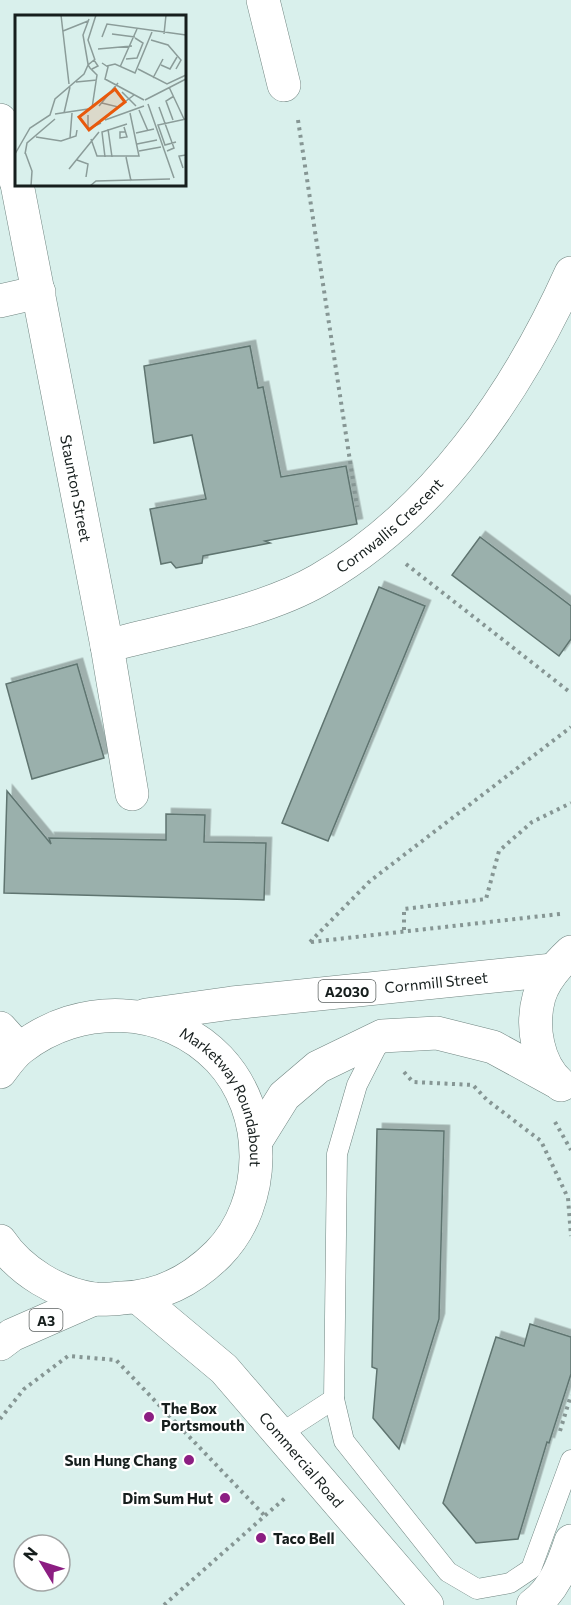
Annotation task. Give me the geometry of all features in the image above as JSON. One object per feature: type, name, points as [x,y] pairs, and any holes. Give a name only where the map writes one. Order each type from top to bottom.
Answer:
[{"type":"street","points":[[263,0],[284,85]]},
{"type":"street","name":"Staunton Street","points":[[0,120],[15,176]]},
{"type":"street","name":"Staunton Street","points":[[18,186],[106,646],[132,794]]},
{"type":"street","name":"Cornwallis Crescent","points":[[106,646],[217,617],[292,592],[318,581],[377,540],[427,493],[496,409],[541,335],[571,273]]},
{"type":"street","points":[[0,301],[39,292]]},
{"type":"street","points":[[560,1097],[541,1057],[535,1027],[539,997],[562,961]]},
{"type":"street","name":"Cornmill Street","points":[[141,1016],[562,961]]},
{"type":"street","name":"Marketway Roundabout","points":[[0,1241],[10,1256],[49,1285],[94,1299],[139,1298],[173,1287],[203,1268],[229,1243],[246,1211],[255,1177],[256,1141],[244,1097],[219,1060],[184,1032],[141,1016],[98,1014],[56,1026],[6,1050]]},
{"type":"street","points":[[256,1141],[284,1096],[318,1067],[382,1036],[437,1033],[493,1047],[560,1097]]},
{"type":"street","name":"Commercial Road","points":[[139,1298],[224,1369],[427,1605]]},
{"type":"street","name":"A3","points":[[0,1344],[12,1335],[94,1299]]},
{"type":"street","points":[[532,1605],[541,1599],[561,1570],[571,1541]]},
{"type":"lane","points":[[382,1036],[357,1086],[336,1154],[334,1399],[344,1441],[448,1572],[477,1589],[510,1583],[531,1569],[571,1461]]},
{"type":"lane","points":[[280,1434],[334,1399]]},
{"type":"path","points":[[284,85],[298,117],[357,508],[377,540],[571,693]]},
{"type":"path","points":[[571,727],[370,881],[310,942],[571,913]]},
{"type":"path","points":[[404,930],[404,909],[486,899],[499,851],[532,822],[571,803]]},
{"type":"path","points":[[393,1076],[402,1070],[412,1070]]},
{"type":"path","points":[[402,1070],[413,1082],[474,1085],[487,1100],[541,1141],[568,1198],[571,1236]]},
{"type":"path","points":[[560,1097],[571,1150]]},
{"type":"path","points":[[0,1419],[24,1389],[68,1356],[116,1360],[265,1516],[164,1605]]},
{"type":"path","points":[[559,1434],[571,1395]]},
{"type":"building","points":[[250,346],[258,388],[263,387],[281,477],[346,466],[357,524],[265,541],[270,543],[203,556],[202,563],[176,568],[171,562],[161,564],[150,509],[206,499],[192,435],[154,443],[144,366]]},
{"type":"building","points":[[480,537],[571,606],[571,639],[559,656],[452,575]]},
{"type":"building","points":[[379,587],[425,606],[328,841],[282,823]]},
{"type":"building","points":[[77,664],[104,758],[32,779],[6,684]]},
{"type":"building","points":[[7,791],[51,844],[49,838],[166,840],[166,814],[205,815],[204,842],[266,843],[264,900],[4,893]]},
{"type":"building","points":[[377,1129],[444,1131],[439,1319],[399,1449],[373,1418],[377,1369],[372,1367]]},
{"type":"building","points":[[530,1324],[571,1337],[571,1374],[549,1443],[547,1442],[518,1539],[476,1543],[443,1503],[496,1337],[524,1346]]},
{"type":"place","name":"The Box Portsmouth","points":[[149,1417]]},
{"type":"place","name":"Sun Hung Chang","points":[[189,1460]]},
{"type":"place","name":"Dim Sum Hut","points":[[225,1498]]},
{"type":"place","name":"Taco Bell","points":[[261,1538]]}]
